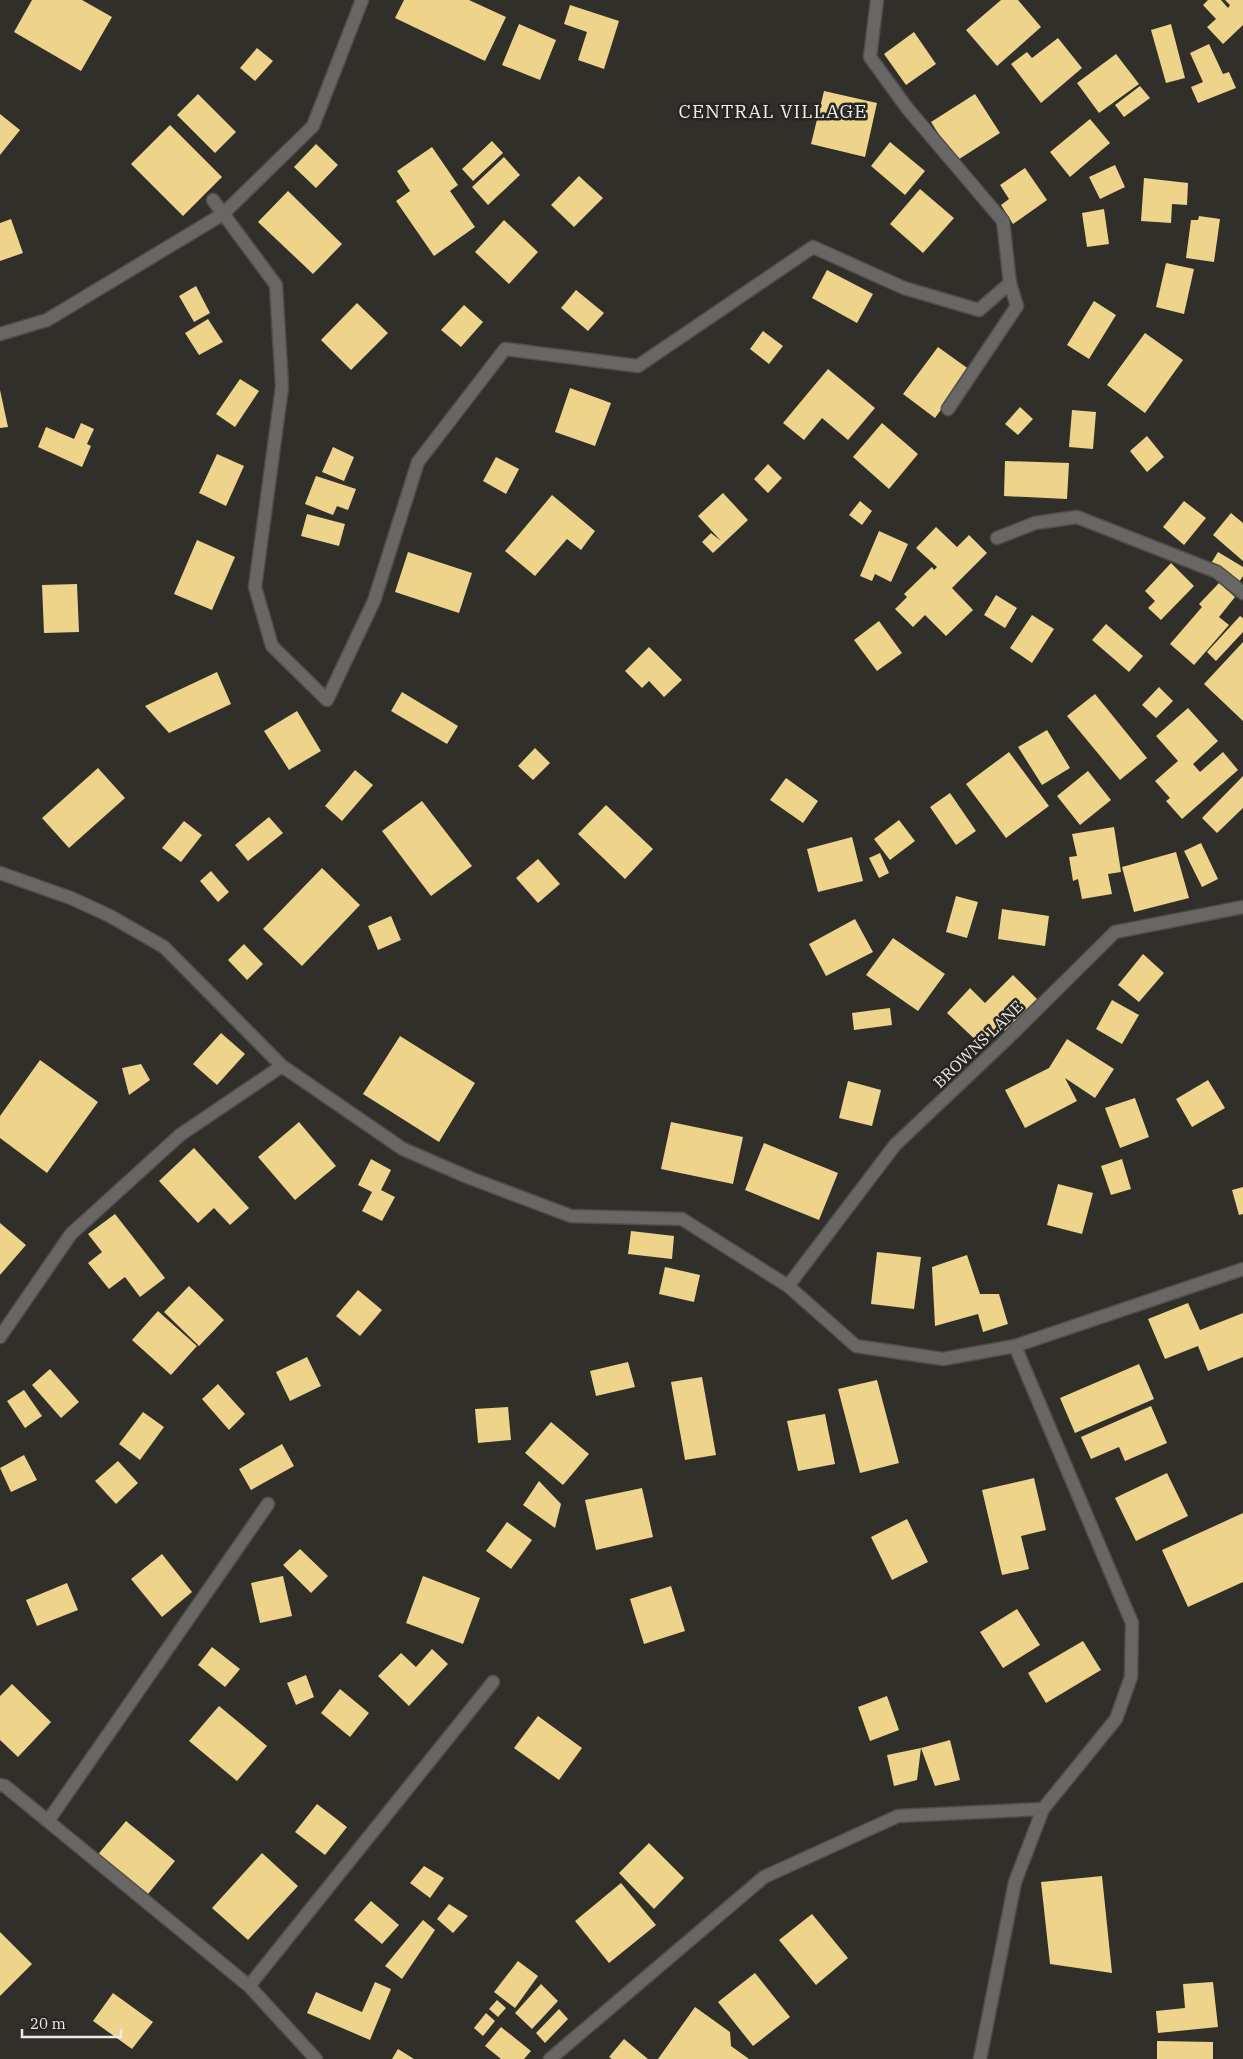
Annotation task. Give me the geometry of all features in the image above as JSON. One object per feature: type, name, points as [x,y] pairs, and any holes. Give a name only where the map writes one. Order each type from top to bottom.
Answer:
[{"type":"street","points":[[0,334],[47,320],[223,214],[313,126],[362,0]]},
{"type":"street","points":[[877,0],[870,57],[907,108],[1003,221],[1010,283],[1017,306],[948,409]]},
{"type":"street","points":[[213,200],[276,286],[282,387],[254,587],[272,646],[327,700],[374,601],[418,462],[505,349],[638,366],[814,246],[904,288],[979,310],[1010,283]]},
{"type":"street","points":[[996,538],[1034,523],[1077,517],[1217,572],[1243,593]]},
{"type":"street","points":[[0,873],[79,902],[110,916],[164,947],[282,1066],[403,1149],[470,1178],[571,1216],[682,1219],[788,1286],[856,1346],[943,1359],[1015,1346],[1243,1269]]},
{"type":"street","name":"BROWNS LANE","points":[[788,1286],[895,1145],[1006,1040],[1115,932],[1243,907]]},
{"type":"street","points":[[0,1337],[71,1234],[180,1135],[282,1066]]},
{"type":"street","points":[[980,2059],[1015,1882],[1043,1809],[1116,1718],[1131,1677],[1132,1623],[1015,1346]]},
{"type":"street","points":[[48,1821],[268,1504]]},
{"type":"street","points":[[249,1986],[493,1682]]},
{"type":"street","points":[[0,1785],[5,1786],[249,1986],[316,2059]]},
{"type":"street","points":[[550,2059],[764,1877],[898,1816],[1043,1809]]},
{"type":"building","points":[[32,0],[82,0],[112,17],[81,71],[14,32]]},
{"type":"building","points":[[404,0],[469,0],[506,17],[485,61],[395,18]]},
{"type":"building","points":[[1001,0],[1018,0],[1041,27],[997,66],[966,30]]},
{"type":"building","points":[[1208,0],[1221,0],[1228,8],[1230,5],[1225,0],[1243,0],[1243,25],[1223,44],[1207,27],[1216,19],[1203,5]]},
{"type":"building","points":[[570,5],[619,21],[604,69],[578,60],[587,32],[564,24]]},
{"type":"building","points":[[519,24],[556,40],[540,80],[502,65]]},
{"type":"building","points":[[1171,24],[1185,78],[1166,83],[1151,30]]},
{"type":"building","points":[[914,32],[936,64],[906,85],[884,54]]},
{"type":"building","points":[[1058,38],[1082,68],[1041,103],[1011,64],[1027,52],[1032,58]]},
{"type":"building","points":[[1209,44],[1223,74],[1229,72],[1236,88],[1198,103],[1191,87],[1203,82],[1190,53]]},
{"type":"building","points":[[257,48],[273,61],[255,81],[240,68]]},
{"type":"building","points":[[1116,54],[1139,84],[1099,113],[1077,83]]},
{"type":"building","points":[[1140,86],[1150,98],[1124,117],[1115,105]]},
{"type":"building","points":[[824,91],[877,103],[865,157],[811,144]]},
{"type":"building","points":[[198,94],[236,132],[215,153],[177,115]]},
{"type":"building","points":[[975,94],[1000,133],[956,161],[931,122]]},
{"type":"building","points":[[0,114],[20,130],[0,155]]},
{"type":"building","points":[[1090,119],[1110,143],[1070,177],[1050,152]]},
{"type":"building","points":[[170,125],[222,177],[183,216],[131,164]]},
{"type":"building","points":[[492,141],[503,153],[473,181],[462,169]]},
{"type":"building","points":[[890,142],[925,171],[905,195],[871,166]]},
{"type":"building","points":[[316,144],[338,165],[316,188],[294,167]]},
{"type":"building","points":[[432,147],[458,185],[450,191],[475,227],[434,256],[396,201],[410,191],[397,171]]},
{"type":"building","points":[[504,157],[520,175],[488,205],[472,187]]},
{"type":"building","points":[[1115,165],[1125,187],[1100,199],[1089,177]]},
{"type":"building","points":[[1025,168],[1047,200],[1013,224],[1001,205],[1009,199],[1000,185]]},
{"type":"building","points":[[579,176],[603,198],[574,227],[551,205]]},
{"type":"building","points":[[1144,178],[1188,183],[1187,205],[1172,204],[1171,223],[1141,221]]},
{"type":"building","points":[[920,189],[954,218],[923,253],[890,224]]},
{"type":"building","points":[[288,191],[342,244],[313,274],[258,222]]},
{"type":"building","points":[[1104,209],[1109,244],[1087,247],[1082,213]]},
{"type":"building","points":[[1199,216],[1220,219],[1214,262],[1186,258],[1191,220],[1198,220]]},
{"type":"building","points":[[11,219],[23,253],[0,261],[0,223]]},
{"type":"building","points":[[504,220],[538,252],[509,284],[475,252]]},
{"type":"building","points":[[1166,263],[1194,269],[1184,314],[1156,307]]},
{"type":"building","points":[[827,270],[873,294],[857,323],[812,298]]},
{"type":"building","points":[[196,286],[210,313],[194,322],[179,296]]},
{"type":"building","points":[[576,290],[604,313],[588,331],[561,308]]},
{"type":"building","points":[[1094,301],[1116,315],[1089,359],[1067,345]]},
{"type":"building","points":[[357,303],[388,333],[351,370],[321,340]]},
{"type":"building","points":[[464,305],[483,322],[461,347],[441,330]]},
{"type":"building","points":[[208,319],[223,342],[199,355],[185,333]]},
{"type":"building","points":[[763,331],[783,346],[769,364],[750,349]]},
{"type":"building","points":[[1145,333],[1183,360],[1145,413],[1107,385]]},
{"type":"building","points":[[938,347],[970,370],[935,418],[903,394]]},
{"type":"building","points":[[828,369],[875,408],[848,440],[822,418],[804,440],[783,423]]},
{"type":"building","points":[[240,379],[259,391],[235,427],[216,414]]},
{"type":"building","points":[[570,388],[611,403],[595,446],[555,432]]},
{"type":"building","points":[[0,390],[8,427],[0,428]]},
{"type":"building","points":[[1020,407],[1033,419],[1018,435],[1005,424]]},
{"type":"building","points":[[1072,410],[1096,412],[1093,449],[1069,447]]},
{"type":"building","points":[[81,423],[94,429],[87,444],[91,446],[82,467],[38,447],[46,427],[74,439]]},
{"type":"building","points":[[882,423],[918,454],[889,489],[853,457]]},
{"type":"building","points":[[1147,436],[1164,457],[1147,472],[1130,451]]},
{"type":"building","points":[[333,447],[354,457],[344,481],[322,472]]},
{"type":"building","points":[[217,454],[244,466],[226,506],[199,493]]},
{"type":"building","points":[[496,457],[519,469],[506,494],[483,481]]},
{"type":"building","points":[[1005,461],[1069,463],[1067,499],[1004,496]]},
{"type":"building","points":[[768,464],[782,478],[768,493],[754,479]]},
{"type":"building","points":[[316,476],[356,489],[348,510],[337,506],[333,515],[305,504]]},
{"type":"building","points":[[723,493],[748,520],[713,553],[702,542],[711,533],[721,541],[698,516]]},
{"type":"building","points":[[552,495],[595,531],[581,550],[567,539],[535,576],[505,551]]},
{"type":"building","points":[[860,501],[872,511],[862,525],[849,515]]},
{"type":"building","points":[[1184,501],[1206,518],[1184,545],[1163,527]]},
{"type":"building","points":[[1231,513],[1243,523],[1243,561],[1213,535]]},
{"type":"building","points":[[307,514],[345,524],[339,546],[301,536]]},
{"type":"building","points":[[936,527],[957,547],[969,535],[987,553],[952,588],[973,610],[946,636],[925,615],[913,627],[895,609],[907,597],[904,594],[932,567],[934,570],[937,567],[916,548]]},
{"type":"building","points":[[879,531],[908,544],[891,582],[875,574],[872,581],[860,576]]},
{"type":"building","points":[[197,540],[235,557],[212,610],[174,594]]},
{"type":"building","points":[[408,552],[472,573],[459,613],[395,592]]},
{"type":"building","points":[[1218,552],[1243,567],[1243,576],[1239,582],[1210,565]]},
{"type":"building","points":[[1171,563],[1194,586],[1161,620],[1148,608],[1155,601],[1145,591]]},
{"type":"building","points":[[1219,583],[1235,597],[1219,617],[1229,625],[1194,665],[1170,644],[1202,607],[1199,604]]},
{"type":"building","points":[[77,584],[79,632],[44,633],[42,585]]},
{"type":"building","points":[[996,595],[1017,608],[1005,628],[984,615]]},
{"type":"building","points":[[1032,615],[1054,629],[1032,663],[1010,648]]},
{"type":"building","points":[[1240,616],[1243,618],[1243,632],[1216,661],[1207,652]]},
{"type":"building","points":[[879,621],[902,653],[877,671],[854,640]]},
{"type":"building","points":[[1106,624],[1143,656],[1129,672],[1092,640]]},
{"type":"building","points":[[1243,642],[1243,721],[1204,684]]},
{"type":"building","points":[[649,647],[682,680],[664,697],[649,681],[642,688],[625,671]]},
{"type":"building","points":[[217,672],[231,704],[169,733],[145,706]]},
{"type":"building","points":[[1159,687],[1173,701],[1156,718],[1142,705]]},
{"type":"building","points":[[402,692],[458,726],[447,744],[391,711]]},
{"type":"building","points":[[1095,694],[1147,758],[1120,780],[1067,716]]},
{"type":"building","points":[[1188,708],[1218,741],[1193,764],[1200,772],[1223,752],[1238,770],[1182,819],[1166,801],[1170,798],[1155,781],[1178,761],[1156,736]]},
{"type":"building","points":[[297,711],[321,751],[289,770],[264,731]]},
{"type":"building","points":[[1047,730],[1070,768],[1042,785],[1018,747]]},
{"type":"building","points":[[535,748],[550,763],[533,780],[518,766]]},
{"type":"building","points":[[1009,752],[1049,806],[1006,838],[966,784]]},
{"type":"building","points":[[98,768],[125,798],[69,848],[42,818]]},
{"type":"building","points":[[355,770],[373,785],[342,821],[325,806]]},
{"type":"building","points":[[1088,771],[1111,800],[1080,825],[1057,796]]},
{"type":"building","points":[[1243,776],[1243,808],[1217,833],[1202,818]]},
{"type":"building","points":[[786,778],[818,801],[803,823],[770,800]]},
{"type":"building","points":[[950,793],[976,831],[956,845],[930,807]]},
{"type":"building","points":[[422,801],[472,866],[431,896],[382,831]]},
{"type":"building","points":[[606,805],[653,849],[625,879],[578,834]]},
{"type":"building","points":[[269,817],[283,833],[248,861],[235,845]]},
{"type":"building","points":[[899,820],[915,841],[890,860],[874,839]]},
{"type":"building","points":[[184,821],[202,835],[181,862],[162,848]]},
{"type":"building","points":[[1114,827],[1121,872],[1108,874],[1112,894],[1082,899],[1078,879],[1073,881],[1069,857],[1077,856],[1072,834]]},
{"type":"building","points":[[852,837],[863,881],[818,892],[807,849]]},
{"type":"building","points":[[1201,843],[1218,879],[1202,887],[1184,851]]},
{"type":"building","points":[[1176,852],[1189,898],[1134,912],[1122,867]]},
{"type":"building","points":[[880,853],[889,873],[879,878],[869,858]]},
{"type":"building","points":[[538,859],[560,884],[538,903],[516,878]]},
{"type":"building","points":[[322,868],[360,905],[302,966],[263,929]]},
{"type":"building","points":[[211,871],[229,892],[218,902],[200,881]]},
{"type":"building","points":[[956,896],[978,902],[967,938],[946,932]]},
{"type":"building","points":[[1002,909],[1049,916],[1045,946],[998,939]]},
{"type":"building","points":[[391,916],[401,940],[378,950],[368,926]]},
{"type":"building","points":[[855,919],[873,952],[826,976],[809,944]]},
{"type":"building","points":[[893,938],[945,974],[918,1011],[866,975]]},
{"type":"building","points":[[244,944],[263,964],[247,980],[228,960]]},
{"type":"building","points":[[1143,954],[1164,973],[1139,1002],[1118,985]]},
{"type":"building","points":[[1013,975],[1040,1002],[1008,1034],[999,1025],[981,1045],[947,1013],[970,988],[985,1003]]},
{"type":"building","points":[[1112,1000],[1139,1015],[1122,1044],[1096,1029]]},
{"type":"building","points":[[890,1008],[892,1025],[854,1030],[852,1013]]},
{"type":"building","points":[[221,1033],[245,1054],[217,1085],[193,1064]]},
{"type":"building","points":[[400,1036],[475,1083],[439,1142],[363,1094]]},
{"type":"building","points":[[1067,1039],[1114,1069],[1095,1098],[1065,1078],[1077,1101],[1025,1128],[1005,1090],[1049,1068]]},
{"type":"building","points":[[40,1060],[98,1102],[47,1173],[0,1138],[0,1116]]},
{"type":"building","points":[[141,1064],[150,1080],[129,1095],[122,1068]]},
{"type":"building","points":[[1208,1080],[1225,1108],[1192,1127],[1176,1099]]},
{"type":"building","points":[[848,1081],[881,1090],[872,1126],[839,1118]]},
{"type":"building","points":[[1135,1098],[1149,1137],[1120,1148],[1105,1108]]},
{"type":"building","points":[[299,1122],[336,1166],[295,1200],[258,1157]]},
{"type":"building","points":[[671,1122],[743,1137],[733,1184],[661,1169]]},
{"type":"building","points":[[764,1143],[838,1173],[819,1220],[745,1190]]},
{"type":"building","points":[[194,1148],[249,1208],[230,1225],[214,1208],[198,1223],[159,1181]]},
{"type":"building","points":[[371,1159],[391,1170],[381,1190],[395,1197],[382,1221],[362,1211],[372,1192],[358,1185]]},
{"type":"building","points":[[1122,1159],[1131,1189],[1111,1195],[1101,1166]]},
{"type":"building","points":[[1058,1184],[1093,1193],[1082,1234],[1047,1225]]},
{"type":"building","points":[[1243,1187],[1243,1214],[1239,1215],[1232,1190]]},
{"type":"building","points":[[115,1214],[165,1278],[140,1297],[125,1277],[109,1289],[88,1263],[102,1252],[88,1234]]},
{"type":"building","points":[[0,1223],[26,1245],[0,1275]]},
{"type":"building","points":[[631,1231],[674,1236],[672,1259],[628,1254]]},
{"type":"building","points":[[877,1252],[921,1257],[914,1309],[871,1304]]},
{"type":"building","points":[[967,1255],[980,1294],[999,1294],[1008,1324],[983,1332],[978,1314],[935,1326],[932,1267]]},
{"type":"building","points":[[665,1267],[700,1275],[694,1302],[659,1294]]},
{"type":"building","points":[[189,1286],[224,1320],[199,1346],[164,1312]]},
{"type":"building","points":[[358,1290],[382,1310],[360,1336],[336,1316]]},
{"type":"building","points":[[1188,1303],[1200,1330],[1243,1313],[1243,1357],[1208,1371],[1198,1346],[1165,1359],[1148,1319]]},
{"type":"building","points":[[158,1311],[197,1346],[171,1375],[132,1340]]},
{"type":"building","points":[[307,1357],[321,1386],[290,1401],[276,1372]]},
{"type":"building","points":[[628,1362],[635,1387],[596,1396],[590,1371]]},
{"type":"building","points":[[1139,1364],[1154,1399],[1075,1433],[1060,1398]]},
{"type":"building","points":[[50,1369],[79,1402],[61,1418],[32,1385]]},
{"type":"building","points":[[702,1377],[716,1455],[685,1460],[671,1382]]},
{"type":"building","points":[[877,1380],[899,1463],[860,1473],[838,1389]]},
{"type":"building","points":[[218,1384],[245,1414],[229,1430],[202,1399]]},
{"type":"building","points":[[24,1390],[42,1416],[25,1428],[7,1401]]},
{"type":"building","points":[[1151,1406],[1167,1443],[1125,1461],[1119,1447],[1091,1459],[1081,1437]]},
{"type":"building","points":[[508,1407],[511,1440],[478,1443],[475,1409]]},
{"type":"building","points":[[143,1412],[164,1427],[140,1460],[119,1444]]},
{"type":"building","points":[[825,1414],[835,1464],[798,1471],[787,1421]]},
{"type":"building","points":[[551,1422],[589,1454],[563,1485],[525,1453]]},
{"type":"building","points":[[282,1444],[294,1466],[251,1490],[239,1469]]},
{"type":"building","points":[[24,1455],[37,1480],[11,1492],[0,1468]]},
{"type":"building","points":[[118,1461],[138,1483],[116,1504],[95,1481]]},
{"type":"building","points":[[1167,1473],[1188,1516],[1136,1541],[1115,1498]]},
{"type":"building","points":[[1034,1478],[1046,1530],[1021,1536],[1029,1569],[1002,1575],[982,1490]]},
{"type":"building","points":[[539,1481],[561,1504],[555,1528],[523,1505]]},
{"type":"building","points":[[642,1488],[653,1537],[596,1550],[585,1500]]},
{"type":"building","points":[[1243,1513],[1243,1582],[1188,1607],[1162,1550]]},
{"type":"building","points":[[907,1519],[928,1562],[892,1580],[871,1537]]},
{"type":"building","points":[[507,1522],[532,1540],[511,1569],[486,1551]]},
{"type":"building","points":[[300,1549],[328,1576],[311,1593],[283,1565]]},
{"type":"building","points":[[162,1554],[192,1592],[162,1617],[131,1579]]},
{"type":"building","points":[[283,1576],[292,1616],[260,1623],[251,1583]]},
{"type":"building","points":[[423,1576],[480,1598],[463,1644],[406,1623]]},
{"type":"building","points":[[67,1583],[78,1610],[37,1626],[26,1600]]},
{"type":"building","points":[[671,1586],[685,1631],[644,1644],[630,1599]]},
{"type":"building","points":[[1017,1609],[1040,1645],[1003,1668],[980,1632]]},
{"type":"building","points":[[1083,1641],[1101,1670],[1046,1703],[1028,1673]]},
{"type":"building","points":[[212,1647],[240,1669],[225,1687],[198,1665]]},
{"type":"building","points":[[432,1649],[448,1664],[409,1706],[378,1676],[401,1653],[416,1667]]},
{"type":"building","points":[[306,1675],[314,1697],[296,1705],[287,1683]]},
{"type":"building","points":[[12,1684],[51,1722],[18,1757],[0,1740],[0,1696]]},
{"type":"building","points":[[340,1689],[369,1713],[350,1737],[321,1713]]},
{"type":"building","points":[[887,1696],[899,1730],[870,1741],[858,1707]]},
{"type":"building","points":[[219,1706],[267,1746],[237,1781],[189,1741]]},
{"type":"building","points":[[538,1716],[582,1748],[559,1780],[514,1748]]},
{"type":"building","points":[[950,1740],[960,1780],[935,1786],[921,1748]]},
{"type":"building","points":[[921,1748],[917,1780],[894,1786],[887,1755]]},
{"type":"building","points":[[317,1804],[347,1827],[325,1855],[295,1832]]},
{"type":"building","points":[[126,1821],[175,1861],[144,1899],[95,1858]]},
{"type":"building","points":[[649,1843],[684,1878],[654,1909],[619,1873]]},
{"type":"building","points":[[262,1853],[298,1886],[248,1940],[212,1908]]},
{"type":"building","points":[[424,1866],[444,1878],[430,1898],[410,1883]]},
{"type":"building","points":[[1102,1876],[1112,1973],[1050,1964],[1041,1882]]},
{"type":"building","points":[[621,1883],[656,1925],[609,1963],[575,1921]]},
{"type":"building","points":[[371,1901],[399,1925],[382,1944],[354,1920]]},
{"type":"building","points":[[449,1904],[468,1916],[453,1933],[437,1919]]},
{"type":"building","points":[[812,1914],[848,1958],[816,1985],[779,1940]]},
{"type":"building","points":[[423,1920],[435,1930],[402,1979],[385,1966]]},
{"type":"building","points":[[0,1932],[32,1964],[0,1996]]},
{"type":"building","points":[[518,1961],[538,1976],[515,2008],[494,1992]]},
{"type":"building","points":[[755,1973],[790,2017],[753,2046],[718,2002]]},
{"type":"building","points":[[375,1982],[391,1989],[370,2040],[307,2013],[316,1992],[362,2012]]},
{"type":"building","points":[[1213,1982],[1218,2027],[1158,2033],[1156,2011],[1185,2008],[1183,1984]]},
{"type":"building","points":[[541,1984],[558,2001],[532,2029],[515,2013]]},
{"type":"building","points":[[113,1993],[153,2022],[132,2049],[93,2021]]},
{"type":"building","points":[[497,2000],[506,2008],[498,2017],[489,2009]]},
{"type":"building","points":[[695,2007],[730,2032],[731,2046],[749,2059],[658,2059]]},
{"type":"building","points":[[559,2009],[568,2019],[545,2043],[536,2033]]},
{"type":"building","points":[[486,2013],[495,2021],[483,2036],[474,2028]]},
{"type":"building","points":[[501,2027],[531,2051],[524,2059],[501,2059],[485,2046]]},
{"type":"building","points":[[624,2039],[648,2059],[612,2059],[609,2057]]},
{"type":"building","points":[[1157,2041],[1213,2042],[1213,2059],[1157,2059]]},
{"type":"building","points":[[398,2049],[414,2059],[392,2059]]},
{"type":"district","name":"CENTRAL VILLAGE","points":[[773,111]]}]
